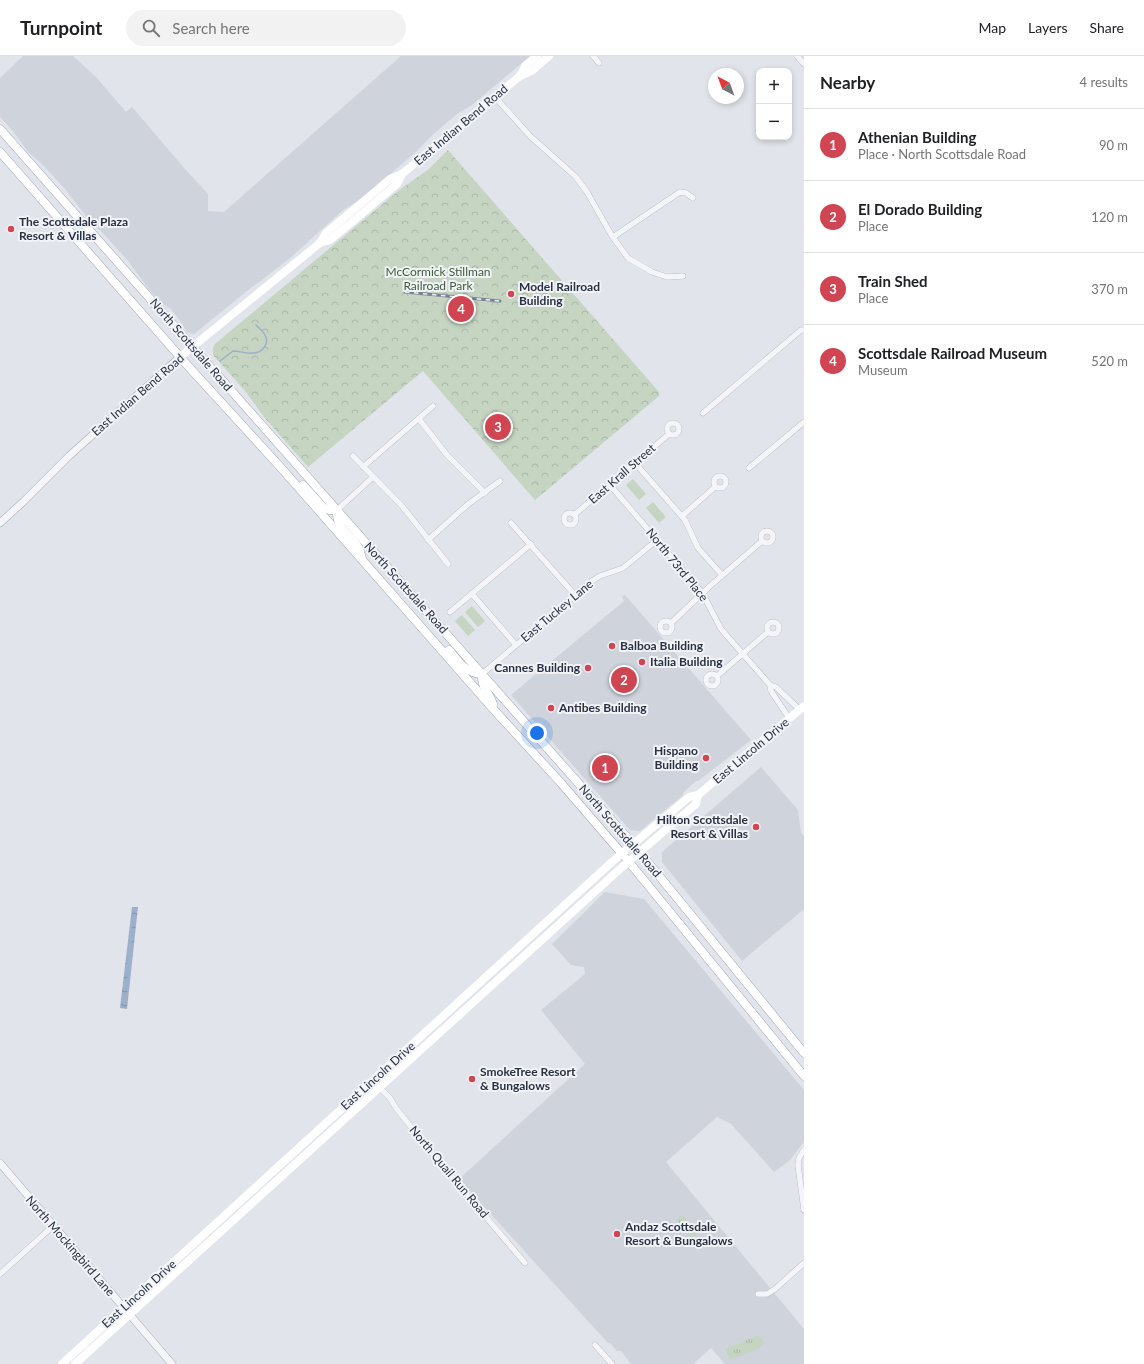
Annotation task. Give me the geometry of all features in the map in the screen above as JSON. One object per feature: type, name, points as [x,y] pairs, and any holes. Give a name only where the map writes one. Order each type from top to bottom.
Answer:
[{"type":"main road","name":"East Indian Bend Road","points":[[520,76],[526,65],[537,56]]},
{"type":"main road","name":"East Indian Bend Road","points":[[180,357],[320,243],[330,240],[397,184],[402,174],[520,76],[533,70],[549,56]]},
{"type":"main road","name":"North Scottsdale Road","points":[[0,128],[640,852],[804,1053]]},
{"type":"main road","name":"North Scottsdale Road","points":[[0,152],[180,357],[283,470],[495,711],[535,754],[629,862],[804,1076]]},
{"type":"main road","points":[[283,470],[301,482],[323,507],[329,510],[337,510],[336,517],[338,524],[358,546],[364,562]]},
{"type":"main road","points":[[431,638],[448,648],[469,672],[482,674],[482,685],[491,698],[495,711]]},
{"type":"main road","name":"East Lincoln Drive","points":[[62,1364],[633,844],[689,797],[698,795],[802,708]]},
{"type":"main road","points":[[535,754],[545,746]]},
{"type":"main road","name":"East Lincoln Drive","points":[[75,1364],[379,1087],[640,852],[696,804],[698,795]]},
{"type":"main road","points":[[228,1213],[234,1220]]},
{"type":"street","points":[[593,56],[599,63]]},
{"type":"street","points":[[797,56],[804,64]]},
{"type":"street","points":[[495,97],[530,136],[576,178],[587,192],[613,237],[628,258],[652,272],[667,277],[683,276]]},
{"type":"street","points":[[613,237],[680,192],[686,193],[693,198]]},
{"type":"street","points":[[703,413],[801,330],[804,330]]},
{"type":"street","name":"East Indian Bend Road","points":[[0,523],[69,456],[180,357]]},
{"type":"street","points":[[363,467],[433,406]]},
{"type":"street","points":[[419,419],[446,455],[484,493]]},
{"type":"street","points":[[749,468],[804,422]]},
{"type":"street","name":"East Krall Street","points":[[574,515],[669,434]]},
{"type":"street","points":[[353,456],[402,506],[448,564]]},
{"type":"street","points":[[635,463],[682,516],[698,548],[722,575]]},
{"type":"street","points":[[337,510],[373,477]]},
{"type":"street","points":[[428,540],[467,505],[500,480]]},
{"type":"street","name":"North 73rd Place","points":[[610,485],[702,594],[721,629],[770,685],[776,687],[802,708]]},
{"type":"street","points":[[682,516],[715,487]]},
{"type":"street","points":[[511,523],[575,595]]},
{"type":"street","name":"East Tuckey Lane","points":[[482,674],[592,580],[623,568],[657,540]]},
{"type":"street","points":[[671,623],[722,575],[762,541]]},
{"type":"street","points":[[450,612],[531,544]]},
{"type":"street","points":[[472,594],[516,645]]},
{"type":"street","points":[[717,676],[768,632]]},
{"type":"street","name":"North 73rd Place","points":[[770,685],[771,691],[790,718]]},
{"type":"street","name":"North Quail Run Road","points":[[373,1081],[390,1098],[396,1108],[440,1163],[525,1263]]},
{"type":"street","points":[[804,1150],[799,1158],[798,1165],[804,1210]]},
{"type":"street","name":"North Mockingbird Lane","points":[[0,1164],[172,1364]]},
{"type":"street","points":[[0,1274],[52,1226]]},
{"type":"street","points":[[758,1294],[767,1294],[775,1289],[804,1263]]},
{"type":"street","points":[[595,1345],[612,1364]]},
{"type":"shaded area","points":[[23,56],[73,56],[96,77],[126,112],[132,107],[208,194],[208,211],[224,212],[401,56],[530,56],[472,105],[457,114],[361,199],[343,210],[289,259],[194,334],[186,331],[171,309],[161,303],[129,262],[102,232],[91,223],[66,190],[41,163],[28,152],[13,131],[0,117],[0,78]]},
{"type":"shaded area","points":[[625,595],[751,740],[696,781],[683,793],[683,795],[640,831],[630,830],[511,695],[624,601],[622,597]]},
{"type":"shaded area","points":[[761,767],[798,810],[801,833],[804,836],[804,909],[742,961],[662,862],[662,852]]},
{"type":"shaded area","points":[[605,892],[644,899],[804,1090],[804,1142],[789,1161],[774,1172],[731,1124],[717,1117],[666,1162],[804,1329],[804,1364],[725,1364],[711,1348],[693,1364],[631,1364],[621,1351],[617,1351],[607,1342],[459,1179],[585,1064],[541,1010],[585,974],[584,967],[571,965],[552,944]]},
{"type":"green space","name":"McCormick Stillman Railroad Park","points":[[448,150],[659,392],[659,396],[535,500],[423,371],[308,467],[264,417],[246,392],[213,355],[213,348],[215,344],[398,191],[429,169]]},
{"type":"green space","points":[[633,479],[646,494],[639,500],[626,485]]},
{"type":"green space","points":[[653,502],[666,517],[659,523],[646,508]]},
{"type":"green space","points":[[472,606],[485,621],[478,627],[465,612]]},
{"type":"green space","points":[[462,615],[475,630],[468,636],[455,621]]},
{"type":"green space","points":[[683,1215],[698,1233],[692,1238],[677,1220]]},
{"type":"green space","points":[[758,1335],[765,1343],[760,1348],[730,1360],[725,1349]]},
{"type":"water","points":[[132,907],[138,907],[127,1009],[120,1008]]},
{"type":"waterway","points":[[220,361],[233,351],[256,353],[262,350],[266,345],[266,338],[263,332],[256,325]]},
{"type":"railway","points":[[405,292],[500,301]]},
{"type":"place","name":"The Scottsdale Plaza Resort & Villas","points":[[11,229]]},
{"type":"place","name":"Model Railroad Building","points":[[511,294]]},
{"type":"place","name":"Scottsdale Railroad Museum","points":[[461,309]]},
{"type":"place","name":"Train Shed","points":[[498,427]]},
{"type":"place","name":"Balboa Building","points":[[612,646]]},
{"type":"place","name":"Italia Building","points":[[642,662]]},
{"type":"place","name":"Cannes Building","points":[[588,668]]},
{"type":"place","name":"El Dorado Building","points":[[624,680]]},
{"type":"place","name":"Antibes Building","points":[[551,708]]},
{"type":"place","name":"Hispano Building","points":[[706,758]]},
{"type":"place","name":"Athenian Building","points":[[605,768]]},
{"type":"place","name":"Hilton Scottsdale Resort & Villas","points":[[756,827]]},
{"type":"place","name":"SmokeTree Resort & Bungalows","points":[[472,1079]]},
{"type":"place","name":"Andaz Scottsdale Resort & Bungalows","points":[[617,1234]]}]
